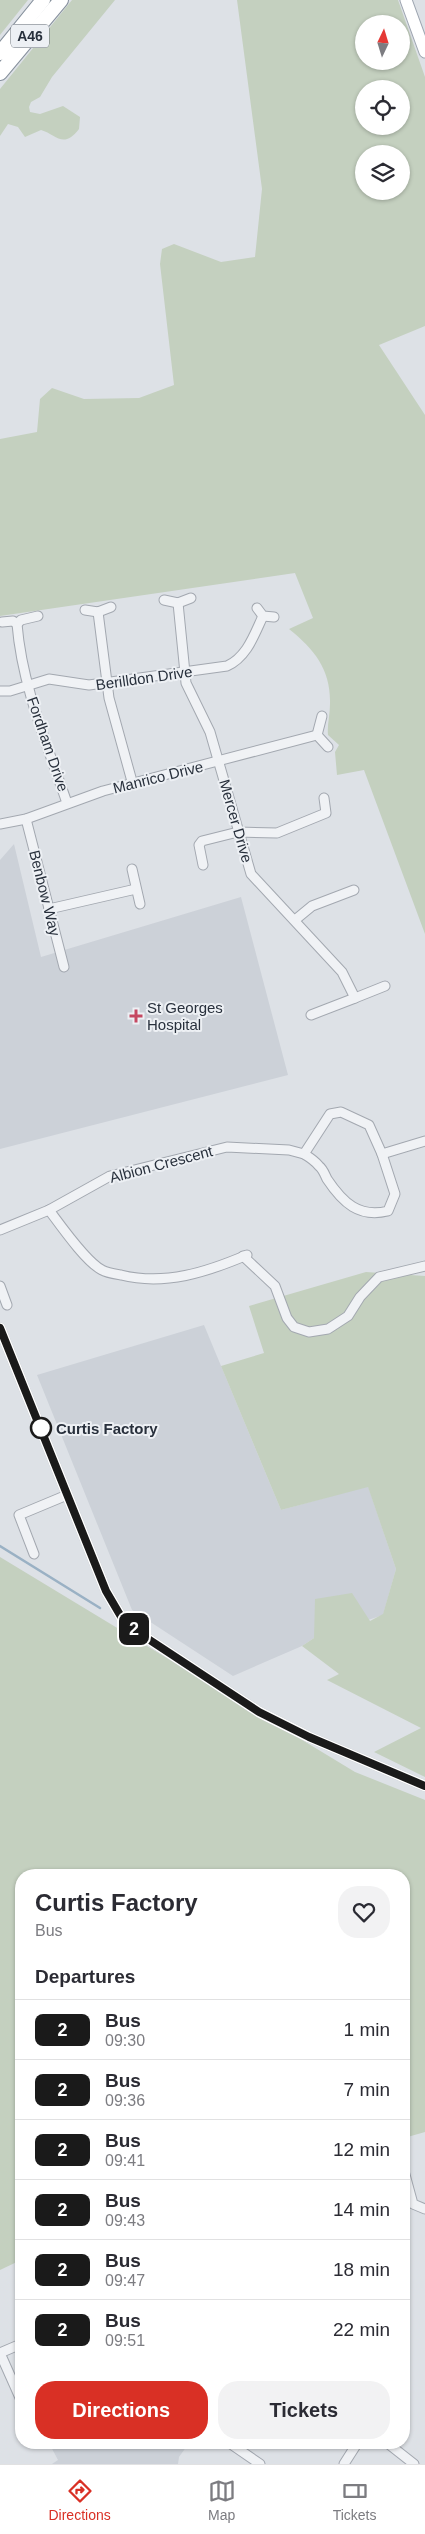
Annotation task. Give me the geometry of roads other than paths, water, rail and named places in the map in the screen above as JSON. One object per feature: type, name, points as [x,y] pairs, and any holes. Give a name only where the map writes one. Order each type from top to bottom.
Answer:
[{"type":"highway","name":"A46","points":[[0,52],[44,0]]},
{"type":"highway","name":"A46","points":[[0,73],[61,0]]},
{"type":"main road","points":[[406,0],[425,52]]},
{"type":"street","points":[[164,600],[178,603],[191,598]]},
{"type":"street","name":"Mercer Drive","points":[[178,603],[186,683],[210,732],[251,874],[342,972],[355,998]]},
{"type":"street","points":[[85,610],[98,612],[111,607]]},
{"type":"street","points":[[256,608],[264,616],[274,617]]},
{"type":"street","points":[[98,612],[113,715],[133,785]]},
{"type":"street","points":[[2,622],[13,621],[17,624],[21,620],[38,616]]},
{"type":"street","name":"Berilldon Drive","points":[[0,691],[10,692],[50,679],[64,680],[75,685],[220,667],[233,663],[248,648],[264,616]]},
{"type":"street","name":"Fordham Drive","points":[[17,624],[19,651],[28,686],[67,803]]},
{"type":"street","points":[[322,716],[317,735],[328,748]]},
{"type":"street","name":"Manrico Drive","points":[[0,824],[26,819],[67,803],[317,735]]},
{"type":"street","points":[[203,865],[199,845],[202,841],[238,832],[277,832],[284,830],[326,813],[324,798]]},
{"type":"street","name":"Benbow Way","points":[[26,819],[64,967]]},
{"type":"street","points":[[132,869],[140,904]]},
{"type":"street","points":[[49,909],[136,889]]},
{"type":"street","points":[[295,920],[312,906],[354,890]]},
{"type":"street","points":[[311,1015],[385,986]]},
{"type":"street","points":[[341,1112],[370,1125],[382,1154],[395,1194],[388,1211],[376,1214],[362,1213],[352,1208],[336,1191],[320,1167],[304,1154],[330,1114],[341,1112]]},
{"type":"street","points":[[382,1154],[425,1141]]},
{"type":"street","name":"Albion Crescent","points":[[0,1230],[49,1210],[110,1176],[227,1147],[289,1150],[304,1154]]},
{"type":"street","points":[[49,1210],[81,1250],[102,1270],[131,1278],[172,1279],[215,1268],[246,1255],[275,1286],[286,1318],[294,1326],[308,1332],[328,1329],[348,1316],[360,1297],[379,1277],[425,1266]]},
{"type":"street","points":[[0,1286],[7,1305]]},
{"type":"street","points":[[0,1328],[3,1343],[106,1591],[123,1620],[136,1631],[264,1714],[309,1737],[425,1786]]},
{"type":"street","points":[[34,1554],[19,1515],[67,1495]]},
{"type":"street","points":[[410,2193],[413,2204],[425,2209]]},
{"type":"street","points":[[15,2347],[0,2353],[15,2387]]},
{"type":"street","points":[[238,2449],[260,2464]]},
{"type":"street","points":[[344,2464],[354,2449]]},
{"type":"street","points":[[395,2449],[414,2464]]},
{"type":"waterway","points":[[0,1546],[100,1608]]},
{"type":"place","name":"St Georges Hospital","points":[[136,1016]]},
{"type":"place","name":"Curtis Factory","points":[[41,1428]]}]
